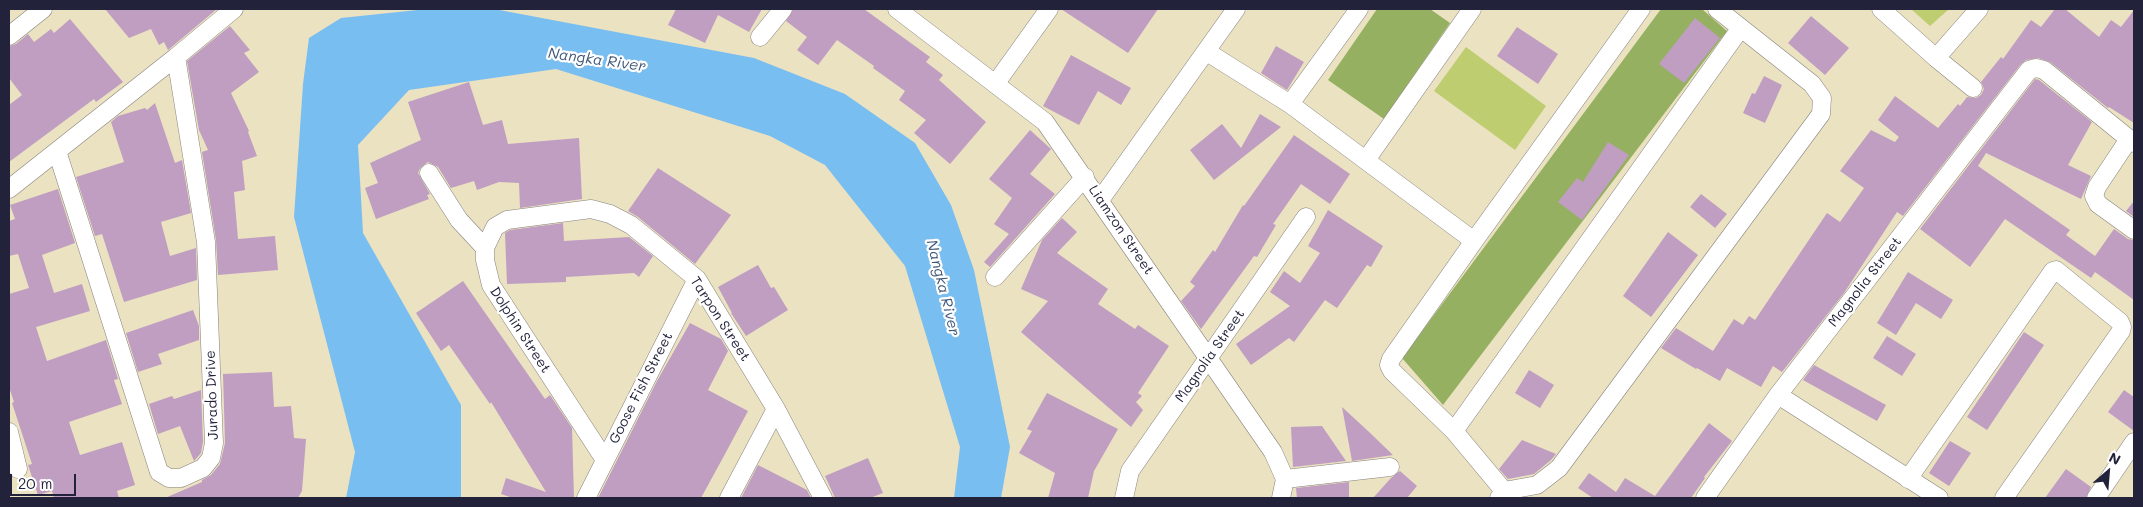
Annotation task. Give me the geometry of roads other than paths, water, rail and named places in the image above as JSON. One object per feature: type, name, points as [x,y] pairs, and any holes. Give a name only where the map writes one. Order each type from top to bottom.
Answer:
[{"type":"street","points":[[9,36],[43,9]]},
{"type":"street","points":[[9,188],[234,9]]},
{"type":"street","points":[[760,37],[783,9]]},
{"type":"street","name":"Liamzon Street","points":[[897,9],[1045,122],[1085,177],[1273,452],[1285,479]]},
{"type":"street","points":[[996,83],[1050,9]]},
{"type":"street","points":[[1100,200],[1236,9]]},
{"type":"street","points":[[1290,104],[1359,9]]},
{"type":"street","points":[[1366,160],[1472,9]]},
{"type":"street","points":[[1641,9],[1474,241],[1391,359],[1389,365],[1392,371],[1454,431],[1502,495],[1538,485],[1559,468],[1821,114],[1822,98],[1812,84],[1717,9]]},
{"type":"street","points":[[1881,9],[1973,88]]},
{"type":"street","points":[[1936,58],[1979,9]]},
{"type":"street","points":[[1454,431],[1740,29]]},
{"type":"street","points":[[1207,52],[1290,104],[1474,241]]},
{"type":"street","name":"Jurado Drive","points":[[57,151],[159,472],[169,478],[181,478],[203,468],[211,458],[214,443],[206,242],[176,57]]},
{"type":"street","name":"Magnolia Street","points":[[1705,498],[1778,395],[2029,70],[2036,68],[2044,70],[2132,141]]},
{"type":"street","points":[[2132,141],[2097,187],[2094,196],[2098,204],[2134,230]]},
{"type":"street","points":[[429,173],[459,220],[485,248]]},
{"type":"street","points":[[995,277],[1085,177]]},
{"type":"street","name":"Tarpon Street","points":[[485,248],[495,228],[507,220],[591,209],[610,214],[631,225],[697,279],[776,409],[823,498]]},
{"type":"street","name":"Magnolia Street","points":[[1124,498],[1130,471],[1306,217]]},
{"type":"street","name":"Dolphin Street","points":[[485,248],[485,260],[490,285],[605,460]]},
{"type":"street","points":[[1908,479],[2053,271],[2056,270],[2120,322],[2122,327],[2004,498]]},
{"type":"street","name":"Goose Fish Street","points":[[586,498],[697,279]]},
{"type":"street","points":[[1778,395],[1939,498]]},
{"type":"street","points":[[729,498],[776,409]]},
{"type":"street","points":[[9,433],[18,469]]},
{"type":"street","points":[[2096,498],[2134,442]]},
{"type":"street","points":[[1281,498],[1285,479],[1390,467]]},
{"type":"water","name":"Nangka River","points":[[427,9],[494,9],[754,58],[845,94],[915,143],[951,205],[974,270],[1010,447],[1001,498],[954,498],[960,447],[905,266],[825,165],[770,136],[556,69],[409,90],[358,145],[363,233],[461,405],[461,498],[346,498],[355,452],[294,217],[303,84],[309,38],[341,18]]}]
